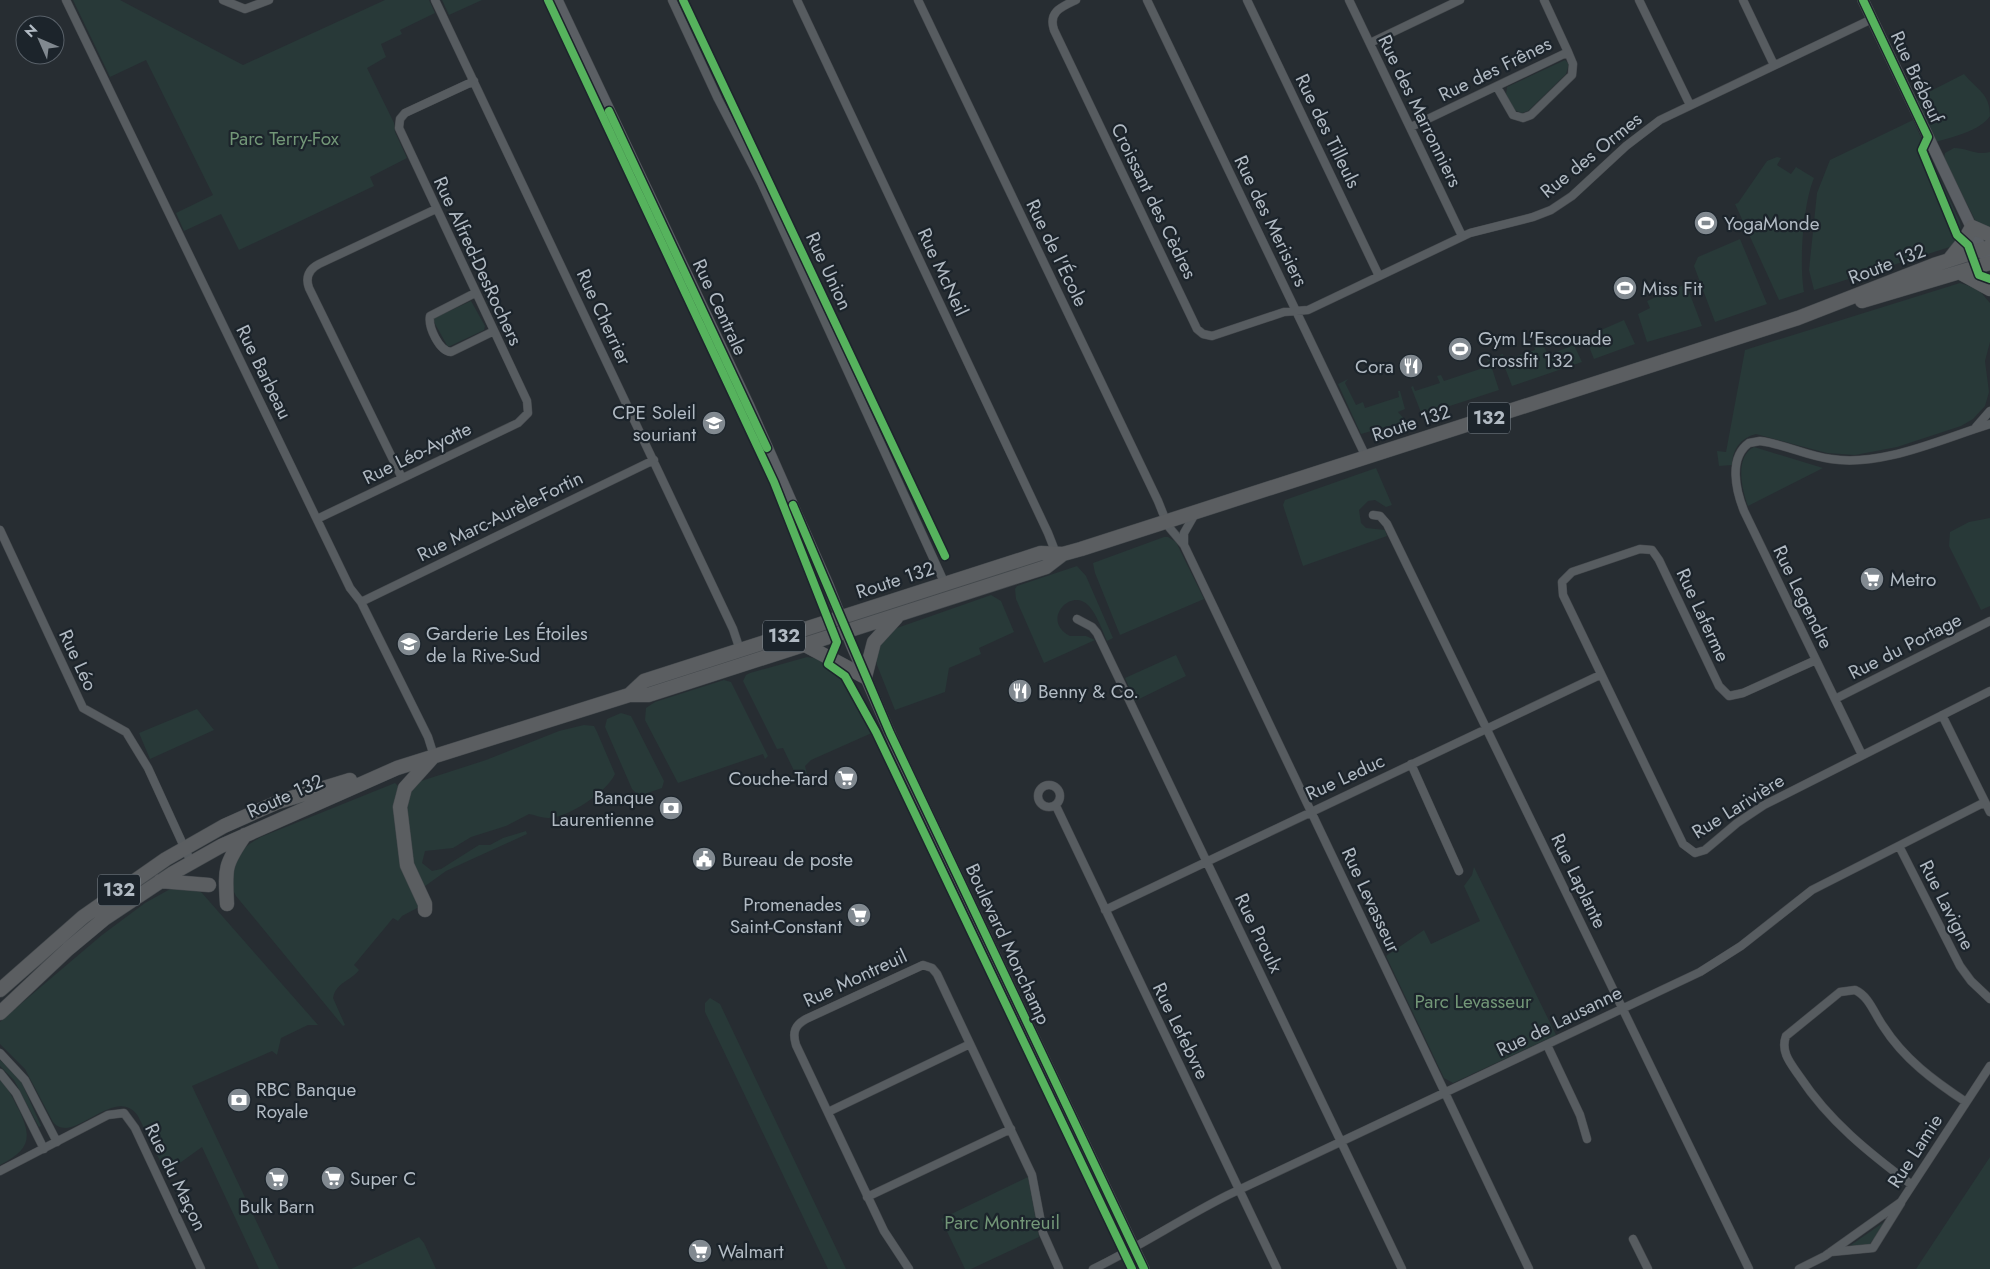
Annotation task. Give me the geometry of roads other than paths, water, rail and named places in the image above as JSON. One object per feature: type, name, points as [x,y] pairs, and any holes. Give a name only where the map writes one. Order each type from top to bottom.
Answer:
[{"type":"highway","points":[[1948,260],[1964,241],[1972,227],[1990,235]]},
{"type":"highway","name":"Route 132","points":[[1798,318],[1948,260],[1986,248]]},
{"type":"highway","name":"Route 132","points":[[0,990],[103,902],[184,848],[234,822],[295,795],[397,768],[629,694],[644,682],[1041,553],[1059,555],[1798,318],[1909,289],[1989,265]]},
{"type":"highway","points":[[1961,273],[1990,289]]},
{"type":"highway","name":"Route 132","points":[[629,694],[648,696],[807,646],[1046,568],[1059,555]]},
{"type":"highway","points":[[807,646],[865,677],[874,642],[898,616]]},
{"type":"highway","points":[[426,910],[407,865],[400,806],[405,788],[434,756]]},
{"type":"highway","name":"Route 132","points":[[0,1012],[76,941],[113,912],[160,881],[191,862],[247,833],[397,768]]},
{"type":"highway","points":[[227,904],[226,866],[233,852],[247,833]]},
{"type":"highway","points":[[160,881],[209,885]]},
{"type":"street","name":"Rue Barbeau","points":[[66,0],[353,593],[361,602],[428,738],[434,756]]},
{"type":"street","points":[[223,0],[245,9],[269,0]]},
{"type":"street","name":"Rue Cherrier","points":[[435,0],[654,460],[733,629],[740,650]]},
{"type":"street","name":"Rue Centrale","points":[[557,0],[748,404],[846,632]]},
{"type":"street","name":"Rue Union","points":[[672,0],[718,99],[778,218],[945,584]]},
{"type":"street","name":"Rue McNeil","points":[[797,0],[1059,555]]},
{"type":"street","name":"Rue de l'École","points":[[918,0],[1158,501],[1165,521]]},
{"type":"street","name":"Croissant des Cèdres","points":[[1076,0],[1058,9],[1054,14],[1052,24],[1054,30],[1199,332],[1212,336],[1284,312],[1297,312]]},
{"type":"street","name":"Rue des Merisiers","points":[[1147,0],[1366,457]]},
{"type":"street","name":"Rue des Tilleuls","points":[[1247,0],[1379,276]]},
{"type":"street","name":"Rue des Marronniers","points":[[1349,0],[1462,236]]},
{"type":"street","points":[[1370,43],[1460,0]]},
{"type":"street","name":"Rue des Frênes","points":[[1410,127],[1568,52],[1544,0]]},
{"type":"street","points":[[1639,0],[1690,105]]},
{"type":"street","points":[[1743,0],[1774,65]]},
{"type":"street","name":"Rue Brébeuf","points":[[1863,0],[1972,227],[1986,248],[1989,265]]},
{"type":"street","name":"Rue des Ormes","points":[[1297,312],[1312,308],[1462,236],[1488,227],[1533,217],[1551,210],[1572,196],[1639,135],[1660,120],[1872,19]]},
{"type":"street","points":[[1497,87],[1513,116],[1523,118],[1531,115],[1572,74],[1573,64],[1568,52]]},
{"type":"street","name":"Rue Alfred-DesRochers","points":[[474,81],[409,111],[402,116],[399,123],[400,132],[527,401],[528,412]]},
{"type":"street","points":[[402,478],[309,288],[308,276],[319,264],[436,209]]},
{"type":"street","points":[[475,293],[430,316],[429,322],[440,346],[445,351],[451,352],[494,331]]},
{"type":"street","points":[[1975,428],[1990,410]]},
{"type":"street","name":"Rue Léo-Ayotte","points":[[317,519],[518,423],[528,412]]},
{"type":"street","points":[[1975,428],[1990,424]]},
{"type":"street","name":"Rue Legendre","points":[[1862,755],[1742,505],[1736,471],[1738,456],[1742,448],[1748,443],[1760,441],[1830,459],[1856,461],[1886,456],[1975,428]]},
{"type":"street","name":"Rue Marc-Aurèle-Fortin","points":[[361,602],[654,460]]},
{"type":"street","points":[[1184,545],[1184,533],[1196,511]]},
{"type":"street","name":"Rue Laplante","points":[[1373,515],[1380,516],[1387,524],[1749,1269]]},
{"type":"street","name":"Rue Levasseur","points":[[1165,521],[1184,545],[1529,1269]]},
{"type":"street","name":"Rue Léo","points":[[0,530],[83,708],[126,732],[148,768],[191,862]]},
{"type":"street","name":"Rue Laferme","points":[[1562,582],[1569,574],[1581,569],[1640,549],[1652,550],[1659,560],[1719,686],[1729,696],[1743,693],[1816,660]]},
{"type":"street","name":"Rue Larivière","points":[[1562,582],[1563,596],[1600,675],[1683,844],[1695,853],[1705,850],[1737,823],[1764,805],[1990,691]]},
{"type":"street","name":"Rue Proulx","points":[[1077,619],[1092,627],[1098,633],[1402,1269]]},
{"type":"street","name":"Rue du Portage","points":[[1835,699],[1990,622]]},
{"type":"street","name":"Boulevard Monchamp","points":[[846,632],[865,677],[1144,1269]]},
{"type":"street","name":"Rue Leduc","points":[[1105,910],[1600,675]]},
{"type":"street","points":[[1942,715],[1990,812]]},
{"type":"street","points":[[1411,764],[1459,871]]},
{"type":"street","name":"Rue de Lausanne","points":[[1134,1249],[1186,1217],[1239,1190],[1547,1045],[1720,960],[1752,939],[1802,896],[1985,802]]},
{"type":"street","name":"Rue Lefebvre","points":[[1056,806],[1277,1269]]},
{"type":"street","name":"Rue Lavigne","points":[[1899,846],[1960,966],[1971,981],[1990,999]]},
{"type":"street","name":"Rue Montreuil","points":[[909,1269],[890,1244],[794,1038],[797,1025],[815,1015],[914,968],[928,966],[937,974],[1034,1180],[1044,1235],[1059,1269]]},
{"type":"street","points":[[1912,1185],[1864,1149],[1823,1108],[1786,1056],[1783,1046],[1786,1036],[1840,992],[1855,990],[1864,996],[1884,1029],[1905,1054],[1938,1084],[1966,1102]]},
{"type":"street","points":[[828,1112],[970,1044]]},
{"type":"street","points":[[1547,1045],[1580,1116],[1587,1140]]},
{"type":"street","points":[[0,1053],[25,1080],[57,1142]]},
{"type":"street","name":"Rue Lamie","points":[[1799,1269],[1831,1252],[1902,1202],[1990,1066]]},
{"type":"street","points":[[0,1073],[16,1093],[44,1149]]},
{"type":"street","name":"Rue du Maçon","points":[[0,1171],[108,1115],[116,1113],[126,1115],[201,1269]]},
{"type":"street","points":[[868,1197],[1011,1130]]},
{"type":"street","points":[[1831,1252],[1872,1248],[1902,1202]]},
{"type":"street","points":[[1633,1239],[1648,1269]]},
{"type":"street","points":[[1093,1269],[1134,1249]]},
{"type":"place","name":"YogaMonde","points":[[1706,223]]},
{"type":"place","name":"Miss Fit","points":[[1625,288]]},
{"type":"place","name":"Gym L'Escouade Crossfit 132","points":[[1460,349]]},
{"type":"place","name":"Cora","points":[[1411,366]]},
{"type":"place","name":"CPE Soleil souriant","points":[[714,423]]},
{"type":"place","name":"Metro","points":[[1872,579]]},
{"type":"place","name":"Garderie Les Étoiles de la Rive-Sud","points":[[409,644]]},
{"type":"place","name":"Benny & Co.","points":[[1020,691]]},
{"type":"place","name":"Couche-Tard","points":[[846,778]]},
{"type":"place","name":"Banque Laurentienne","points":[[671,808]]},
{"type":"place","name":"Bureau de poste","points":[[704,859]]},
{"type":"place","name":"Promenades Saint-Constant","points":[[859,915]]},
{"type":"place","name":"RBC Banque Royale","points":[[239,1100]]},
{"type":"place","name":"Super C","points":[[333,1178]]},
{"type":"place","name":"Bulk Barn","points":[[277,1179]]},
{"type":"place","name":"Walmart","points":[[700,1251]]},
{"type":"park label","name":"Parc Terry-Fox","points":[[284,138]]},
{"type":"park label","name":"Parc Levasseur","points":[[1473,1001]]},
{"type":"park label","name":"Parc Montreuil","points":[[1002,1222]]}]
